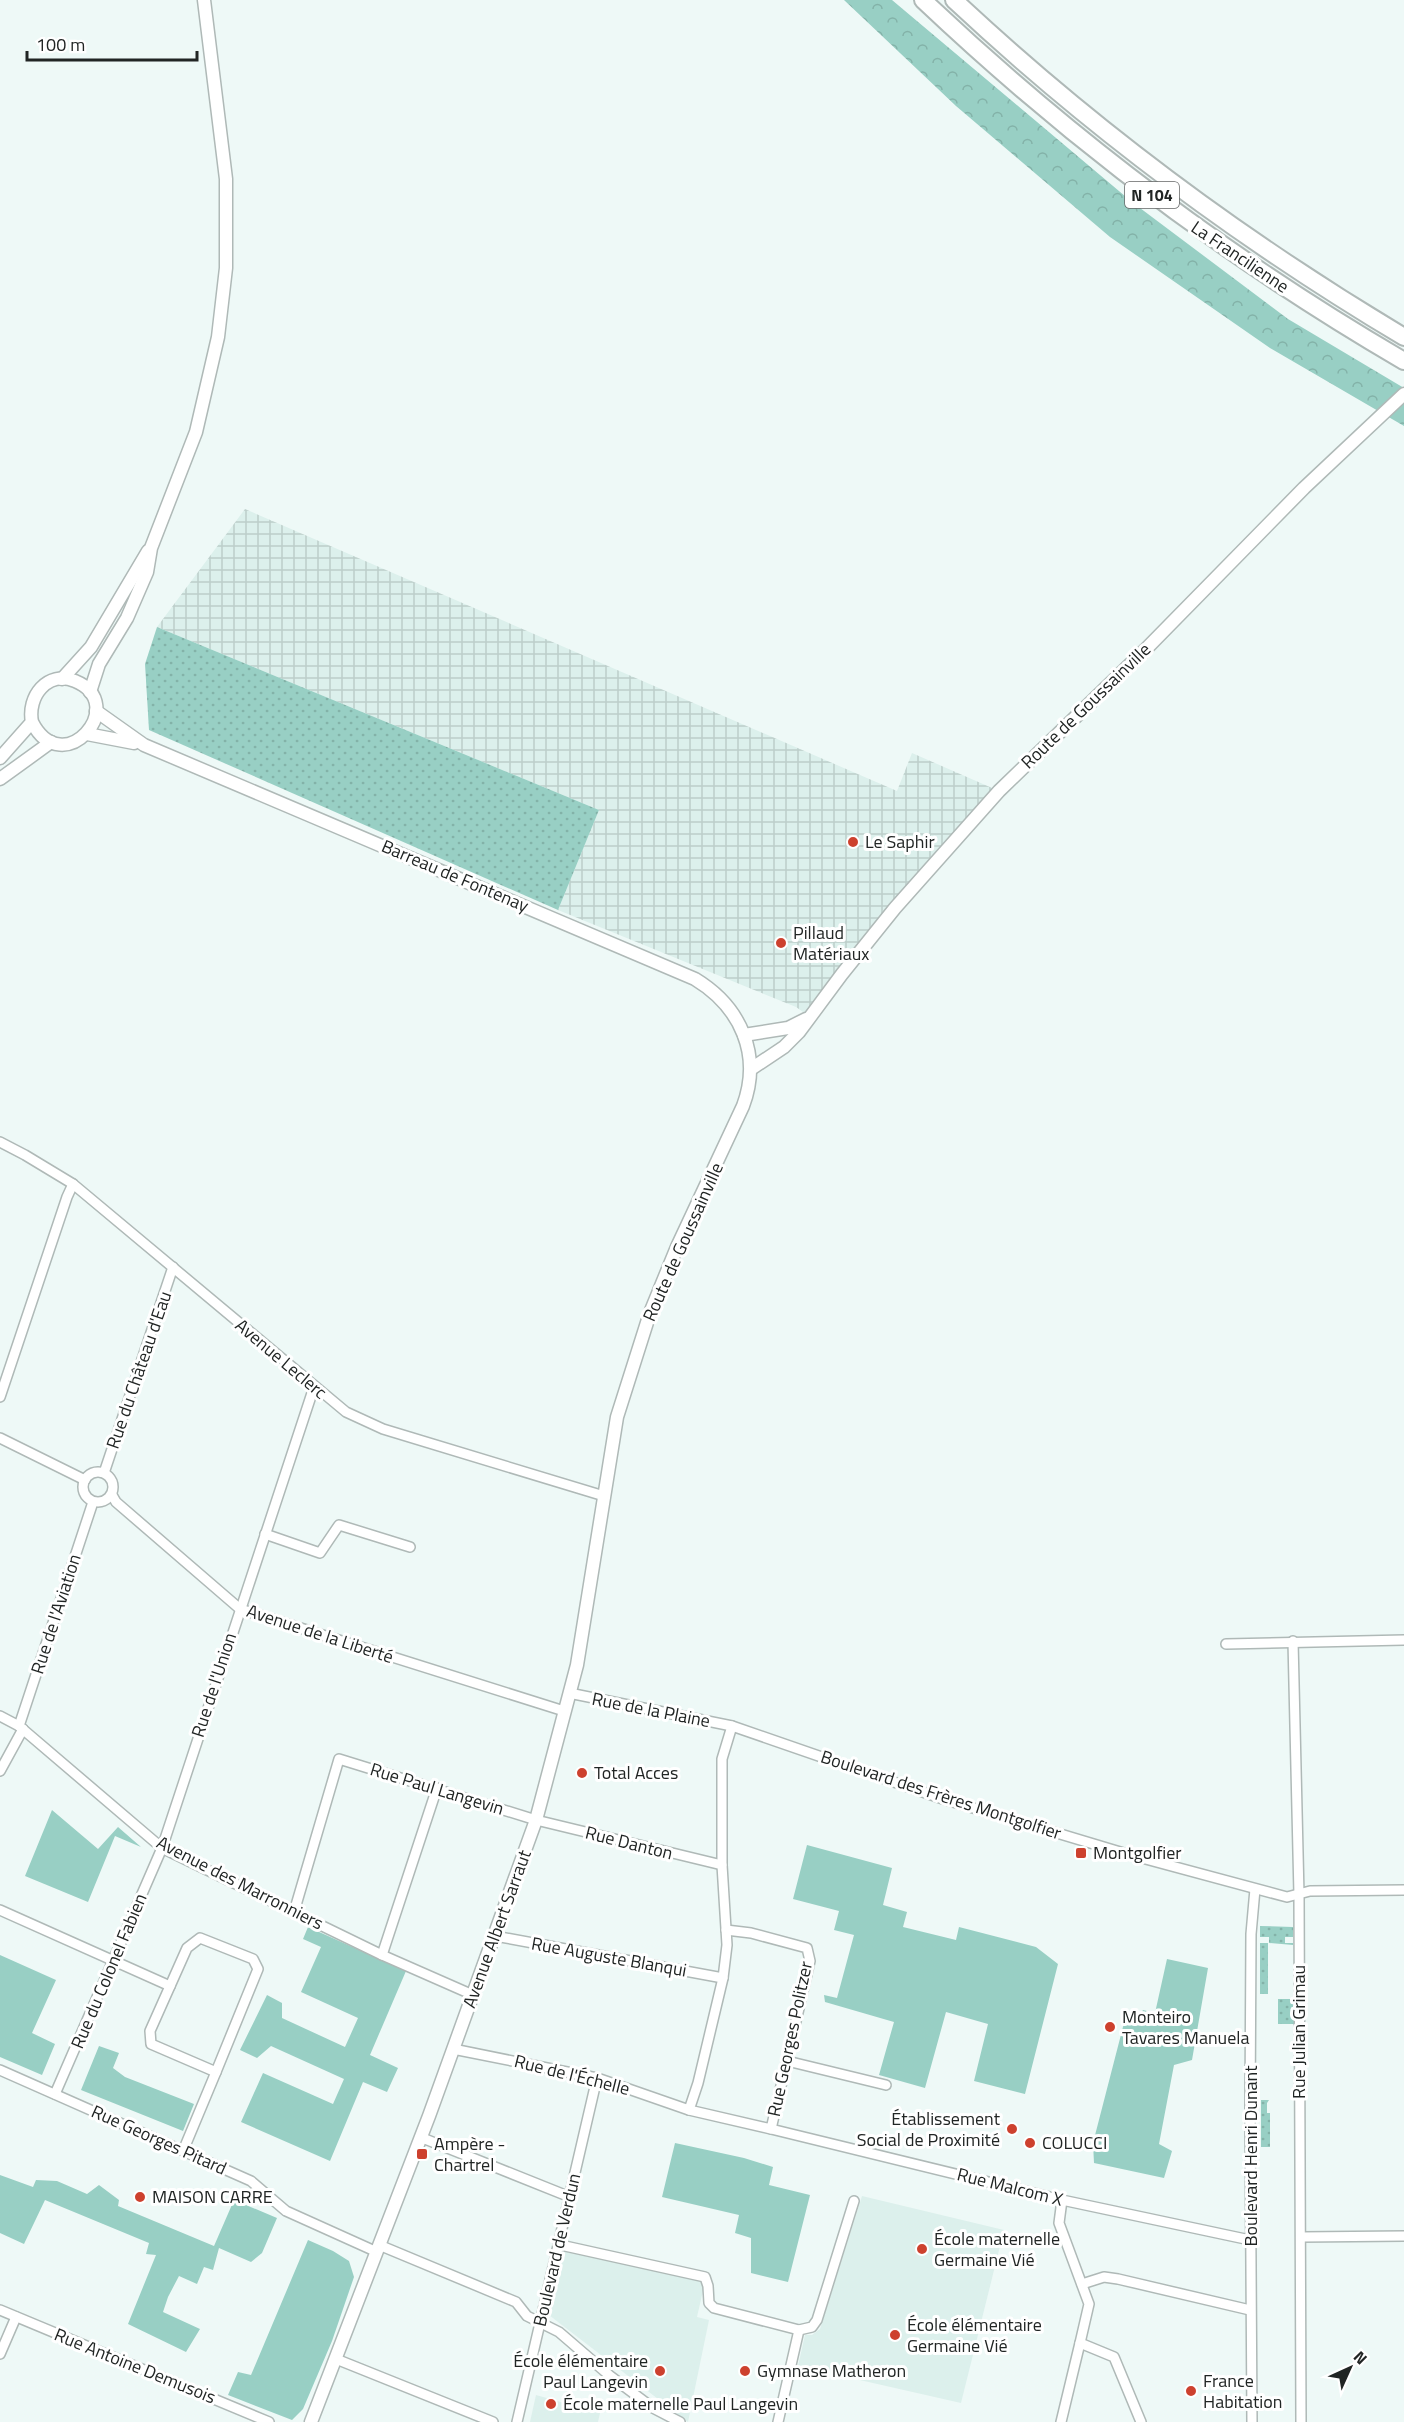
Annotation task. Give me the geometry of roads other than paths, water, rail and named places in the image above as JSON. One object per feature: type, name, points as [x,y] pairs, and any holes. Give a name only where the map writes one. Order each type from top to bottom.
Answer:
[{"type":"highway","name":"La Francilienne","points":[[922,0],[989,63],[1061,124],[1149,193],[1320,312],[1404,361]]},
{"type":"highway","name":"La Francilienne","points":[[954,0],[1075,106],[1166,178],[1287,263],[1404,337]]},
{"type":"street","points":[[90,692],[99,664],[127,618],[147,572],[151,548],[196,432],[213,366],[224,291],[227,224],[226,179],[204,0]]},
{"type":"street","name":"Route de Goussainville","points":[[752,1069],[792,1040],[895,908],[993,797],[1145,650],[1304,488],[1404,394]]},
{"type":"street","points":[[62,679],[91,647],[120,602],[137,567],[151,548]]},
{"type":"street","points":[[62,679],[78,682],[90,692],[96,711],[94,724],[87,734],[70,744],[51,742],[39,734],[32,722],[31,705],[34,696],[45,684],[62,679]]},
{"type":"street","name":"Barreau de Fontenay","points":[[96,711],[144,745]]},
{"type":"street","points":[[0,758],[32,722]]},
{"type":"street","name":"Barreau de Fontenay","points":[[87,734],[144,745],[675,969],[710,988],[726,1004],[744,1035]]},
{"type":"street","points":[[0,779],[51,742]]},
{"type":"street","name":"Route de Goussainville","points":[[616,1417],[650,1313],[677,1247],[749,1092],[752,1069],[744,1035],[770,1033],[788,1028],[810,1017]]},
{"type":"street","name":"Avenue Leclerc","points":[[0,1142],[73,1184],[346,1412],[383,1429],[604,1496]]},
{"type":"street","points":[[0,1397],[73,1184]]},
{"type":"street","name":"Rue du Château d'Eau","points":[[104,1473],[173,1267]]},
{"type":"street","name":"Rue de l'Union","points":[[162,1848],[314,1387]]},
{"type":"street","name":"Avenue Albert Sarraut","points":[[311,2422],[420,2138],[536,1820],[577,1665],[616,1417]]},
{"type":"street","points":[[0,1438],[85,1480]]},
{"type":"street","points":[[104,1473],[114,1485],[112,1495],[106,1501],[93,1502],[83,1490],[85,1480],[92,1474],[104,1473]]},
{"type":"street","name":"Avenue de la Liberté","points":[[112,1495],[116,1502],[240,1609],[564,1711]]},
{"type":"street","name":"Rue de l'Aviation","points":[[0,1771],[21,1727],[93,1502]]},
{"type":"street","points":[[265,1534],[320,1553],[339,1524],[410,1547]]},
{"type":"street","points":[[1226,1644],[1404,1640]]},
{"type":"street","name":"Rue Julian Grimau","points":[[1293,1641],[1299,1895],[1302,2422]]},
{"type":"street","name":"Rue de la Plaine","points":[[569,1693],[732,1726]]},
{"type":"street","name":"Avenue des Marronniers","points":[[0,1716],[21,1727],[162,1848],[382,1955],[473,1995]]},
{"type":"street","points":[[689,2110],[698,2083],[723,1978],[726,1930],[722,1865],[722,1759],[732,1726]]},
{"type":"street","name":"Boulevard des Frères Montgolfier","points":[[732,1726],[943,1799],[1127,1854],[1287,1897],[1310,1891],[1404,1890]]},
{"type":"street","name":"Rue Paul Langevin","points":[[294,1912],[339,1759],[536,1820]]},
{"type":"street","points":[[382,1955],[437,1788]]},
{"type":"street","name":"Rue Danton","points":[[536,1820],[722,1865]]},
{"type":"street","name":"Rue du Colonel Fabien","points":[[56,2094],[162,1848]]},
{"type":"street","name":"Boulevard Henri Dunant","points":[[1252,2422],[1251,1934],[1255,1889]]},
{"type":"street","points":[[0,1910],[170,1986]]},
{"type":"street","name":"Rue Georges Politzer","points":[[689,2110],[771,2129],[810,1961],[807,1948],[751,1933],[726,1930]]},
{"type":"street","name":"Rue Auguste Blanqui","points":[[495,1936],[723,1978]]},
{"type":"street","points":[[183,2151],[216,2072],[258,1969],[253,1959],[200,1938],[187,1948],[150,2031],[151,2044],[216,2072]]},
{"type":"street","name":"Rue de l'Échelle","points":[[453,2049],[597,2078],[689,2110]]},
{"type":"street","points":[[787,2061],[886,2085]]},
{"type":"street","name":"Rue Georges Pitard","points":[[0,2070],[251,2181],[286,2211],[298,2217],[516,2302],[527,2316],[566,2337],[609,2375],[653,2408],[680,2422]]},
{"type":"street","name":"Boulevard de Verdun","points":[[517,2422],[597,2078]]},
{"type":"street","name":"Rue Malcom X","points":[[771,2129],[1062,2200],[1250,2240]]},
{"type":"street","points":[[420,2138],[570,2197]]},
{"type":"street","points":[[559,2242],[565,2246],[705,2277],[709,2303],[714,2308],[799,2330],[812,2327],[817,2320],[854,2200]]},
{"type":"street","points":[[1060,2422],[1089,2304],[1059,2223],[1062,2200]]},
{"type":"street","points":[[1302,2237],[1404,2236]]},
{"type":"street","points":[[1082,2284],[1104,2277],[1118,2278],[1250,2310]]},
{"type":"street","name":"Rue Antoine Demusois","points":[[0,2310],[269,2422]]},
{"type":"street","points":[[0,2354],[16,2317]]},
{"type":"street","points":[[778,2422],[799,2330]]},
{"type":"street","points":[[1080,2343],[1114,2357],[1141,2422]]},
{"type":"street","points":[[336,2359],[493,2422]]},
{"type":"place","name":"Le Saphir","points":[[853,842]]},
{"type":"place","name":"Pillaud Matériaux","points":[[781,943]]},
{"type":"place","name":"Total Acces","points":[[582,1773]]},
{"type":"place","name":"Montgolfier","points":[[1081,1853]]},
{"type":"place","name":"Monteiro Tavares Manuela","points":[[1110,2027]]},
{"type":"place","name":"Établissement Social de Proximité","points":[[1012,2129]]},
{"type":"place","name":"COLUCCI","points":[[1030,2143]]},
{"type":"place","name":"Ampère - Chartrel","points":[[422,2154]]},
{"type":"place","name":"MAISON CARRE","points":[[140,2197]]},
{"type":"place","name":"École maternelle Germaine Vié","points":[[922,2249]]},
{"type":"place","name":"École élémentaire Germaine Vié","points":[[895,2335]]},
{"type":"place","name":"École élémentaire Paul Langevin","points":[[660,2371]]},
{"type":"place","name":"Gymnase Matheron","points":[[745,2371]]},
{"type":"place","name":"France Habitation","points":[[1191,2391]]},
{"type":"place","name":"École maternelle Paul Langevin","points":[[551,2404]]}]
